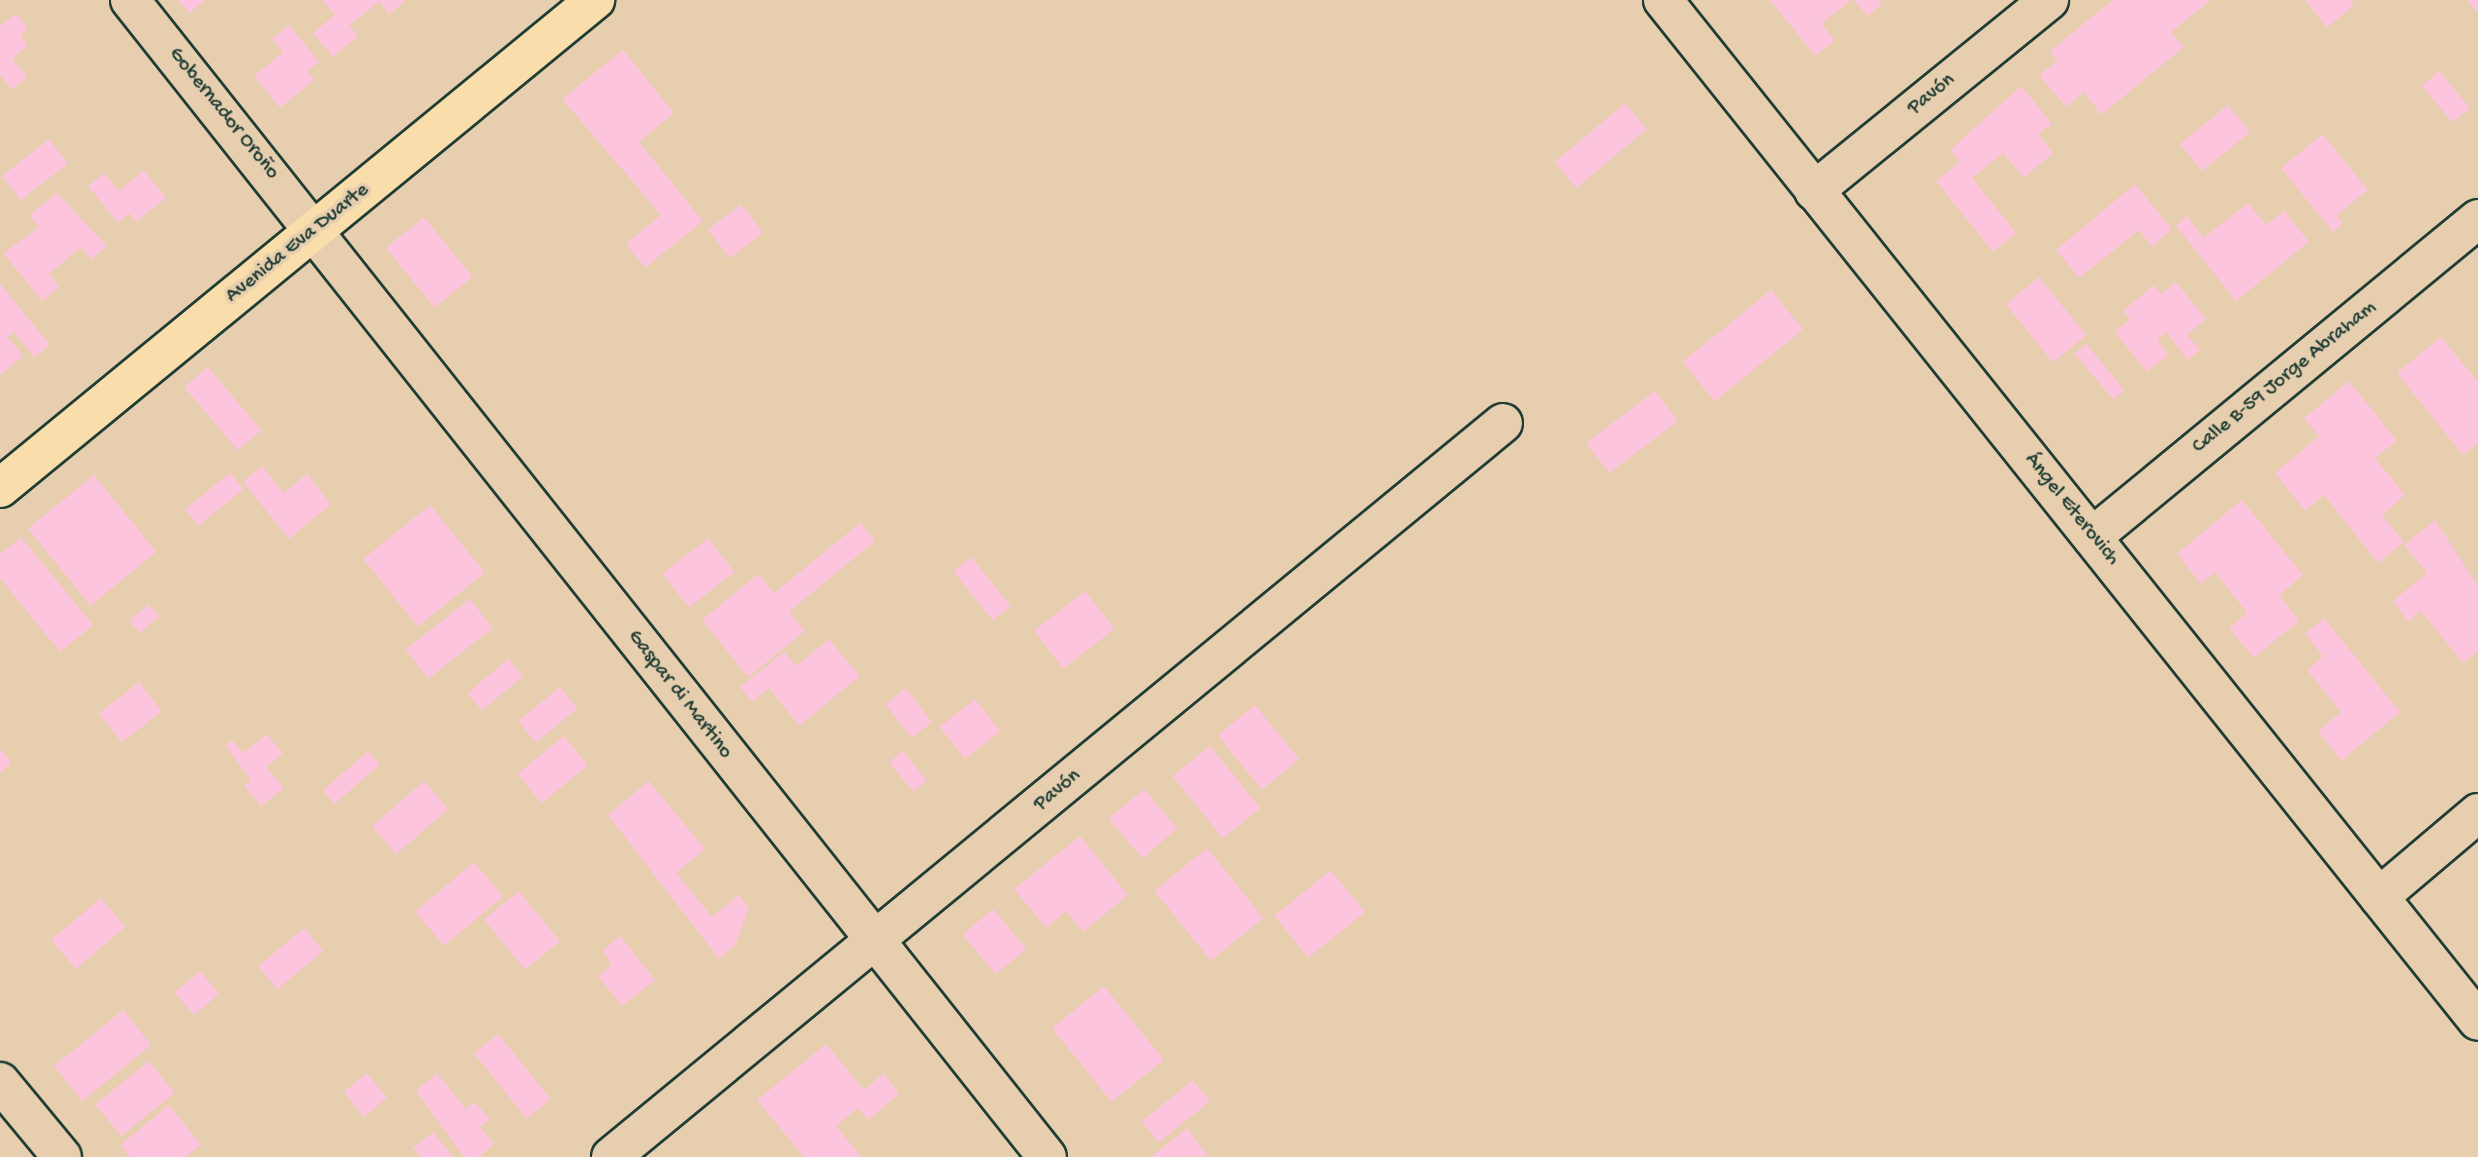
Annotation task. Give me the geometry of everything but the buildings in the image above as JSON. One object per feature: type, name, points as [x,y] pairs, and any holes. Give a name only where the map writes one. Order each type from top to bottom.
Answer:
[{"type":"main road","name":"Avenida Eva Duarte","points":[[0,488],[595,0]]},
{"type":"street","name":"Gobernador Oroño","points":[[130,0],[316,229]]},
{"type":"street","name":"Ángel Eterovich","points":[[1663,0],[2478,1021]]},
{"type":"street","name":"Pavón","points":[[1814,191],[2049,0]]},
{"type":"street","name":"Calle B-59 Jorge Abraham","points":[[2092,537],[2478,219]]},
{"type":"street","name":"Gaspar di Martino","points":[[316,229],[874,944],[1047,1157]]},
{"type":"street","name":"Pavón","points":[[611,1157],[874,944],[1503,423]]},
{"type":"street","points":[[2379,897],[2478,813]]},
{"type":"street","points":[[0,1082],[62,1157]]}]
